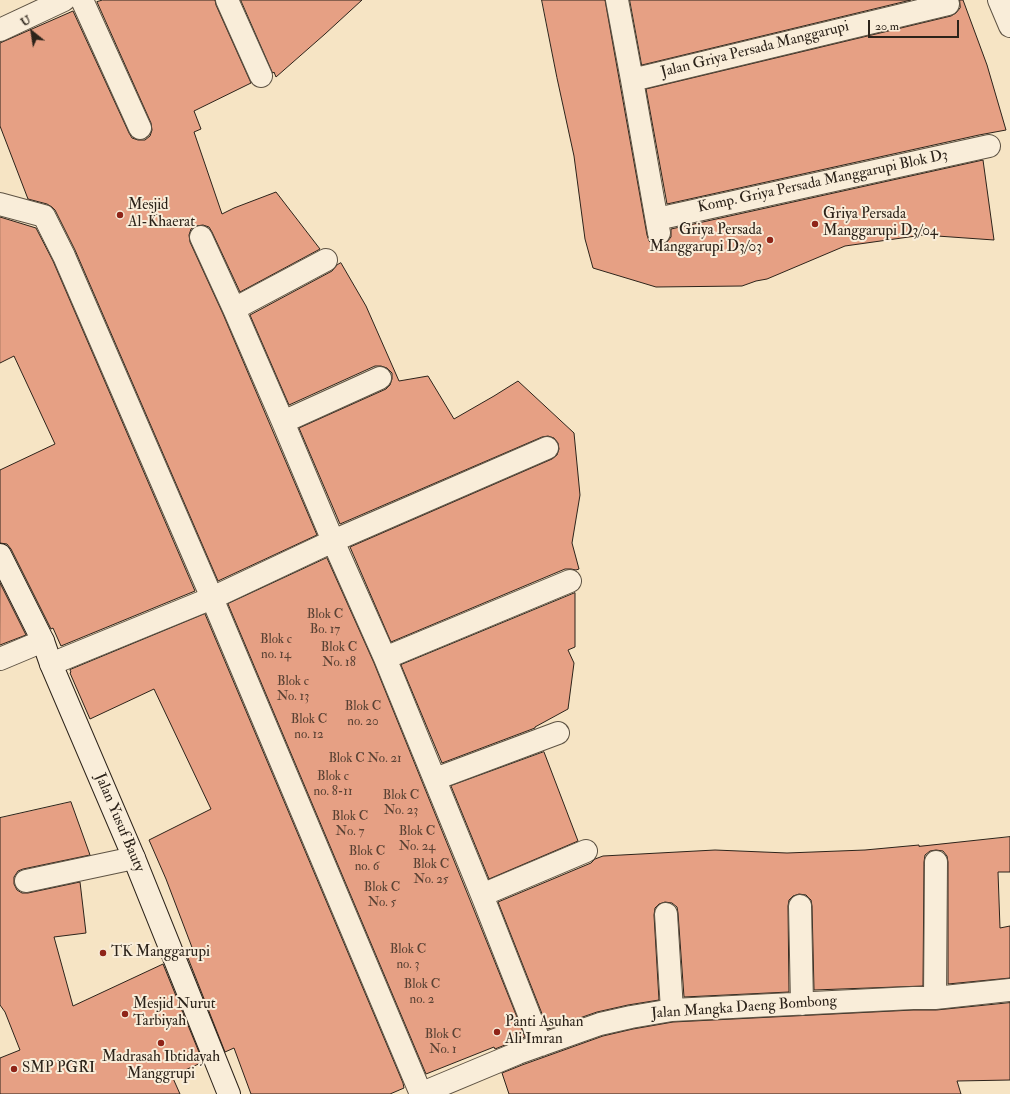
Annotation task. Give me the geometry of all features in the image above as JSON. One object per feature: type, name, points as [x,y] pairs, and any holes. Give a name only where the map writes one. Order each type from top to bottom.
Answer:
[{"type":"street","points":[[0,30],[64,0]]},
{"type":"street","points":[[82,0],[140,128]]},
{"type":"street","points":[[227,0],[260,76]]},
{"type":"street","points":[[617,0],[632,80]]},
{"type":"street","points":[[999,0],[1010,26]]},
{"type":"street","name":"Jalan Griya Persada Manggarupi","points":[[632,80],[948,4]]},
{"type":"street","name":"Komp. Griya Persada Manggarupi Blok D3","points":[[632,80],[658,226],[989,146]]},
{"type":"street","points":[[0,204],[44,216],[64,256],[212,598],[421,1094]]},
{"type":"street","points":[[201,237],[234,309],[333,542],[385,658],[482,894],[541,1045]]},
{"type":"street","points":[[234,309],[326,260]]},
{"type":"street","points":[[283,422],[380,378]]},
{"type":"street","points":[[51,664],[212,598],[333,542],[547,448]]},
{"type":"street","name":"Jalan Yusuf Bauty","points":[[0,555],[43,641],[51,664],[134,858],[229,1094]]},
{"type":"street","points":[[385,658],[570,581]]},
{"type":"street","points":[[0,659],[43,641]]},
{"type":"street","points":[[435,779],[558,733]]},
{"type":"street","points":[[482,894],[586,851]]},
{"type":"street","points":[[26,881],[134,858]]},
{"type":"street","points":[[936,862],[936,998]]},
{"type":"street","points":[[800,906],[802,1004]]},
{"type":"street","points":[[666,914],[672,1010]]},
{"type":"street","name":"Jalan Mangka Daeng Bombong","points":[[421,1094],[511,1056],[600,1024],[631,1017],[672,1010],[936,998],[1010,990]]},
{"type":"building","points":[[103,0],[215,0],[251,83],[194,111],[201,129],[194,132],[222,214],[276,192],[320,249],[240,292],[209,227],[203,225],[196,226],[191,229],[189,235],[190,242],[223,314],[317,535],[218,581],[75,250],[55,210],[47,204],[28,199],[0,126],[0,43],[73,11],[132,138],[145,140],[150,136],[152,130],[151,123],[97,2]]},
{"type":"building","points":[[241,0],[362,0],[276,77]]},
{"type":"building","points":[[542,0],[605,0],[647,235],[649,241],[654,245],[661,245],[667,242],[671,237],[671,229],[983,160],[994,240],[923,235],[845,246],[767,279],[742,286],[656,287],[593,268],[585,239],[574,156]]},
{"type":"building","points":[[630,0],[911,0],[642,65]]},
{"type":"building","points":[[960,0],[963,0],[987,65],[1006,130],[667,204],[646,89],[951,16],[960,8]]},
{"type":"building","points":[[0,217],[36,228],[53,261],[195,591],[61,646],[11,549],[7,544],[0,543],[0,470],[55,444],[14,356],[0,363]]},
{"type":"building","points":[[341,263],[366,306],[399,381],[428,376],[454,419],[518,381],[574,433],[580,495],[572,543],[579,569],[565,569],[391,642],[350,547],[552,459],[557,455],[559,449],[558,443],[554,438],[548,436],[542,437],[340,524],[299,428],[386,389],[390,385],[392,373],[387,368],[375,366],[289,405],[250,315],[332,271]]},
{"type":"building","points":[[327,558],[374,663],[525,1037],[495,1049],[494,1047],[426,1074],[228,604]]},
{"type":"building","points":[[0,583],[26,635],[0,645]]},
{"type":"building","points":[[575,593],[575,647],[568,650],[574,663],[568,709],[535,728],[442,763],[401,665]]},
{"type":"building","points":[[205,614],[403,1083],[404,1088],[390,1094],[251,1094],[234,1048],[225,1052],[186,953],[193,950],[166,879],[149,840],[211,809],[154,689],[90,719],[70,673],[70,670]]},
{"type":"building","points":[[544,752],[578,841],[489,879],[451,786]]},
{"type":"building","points":[[71,802],[90,855],[23,869],[18,871],[14,877],[14,884],[17,890],[22,893],[28,893],[80,882],[86,933],[54,937],[73,1006],[163,964],[203,1062],[172,1076],[180,1094],[0,1094],[0,1058],[20,1050],[5,1012],[0,1005],[0,818]]},
{"type":"building","points":[[1010,837],[1010,872],[998,872],[1000,928],[1010,926],[1010,978],[948,984],[948,862],[947,856],[943,851],[936,850],[930,851],[925,855],[924,862],[923,986],[814,990],[812,906],[811,900],[806,895],[799,894],[793,896],[789,900],[788,906],[789,992],[684,997],[677,907],[672,903],[665,902],[659,904],[655,908],[654,915],[659,1000],[597,1012],[548,1029],[498,902],[591,863],[595,859],[603,856],[715,850],[787,853],[865,850]]},
{"type":"building","points":[[1010,1003],[1010,1080],[957,1081],[961,1094],[509,1094],[502,1073],[603,1036],[673,1022],[936,1010]]},
{"type":"place","name":"Mesjid Al-Khaerat","points":[[120,215]]},
{"type":"place","name":"Griya Persada Manggarupi D3/04","points":[[815,224]]},
{"type":"place","name":"Griya Persada Manggarupi D3/03","points":[[770,240]]},
{"type":"place","name":"TK Manggarupi","points":[[103,953]]},
{"type":"place","name":"Mesjid Nurut Tarbiyah","points":[[125,1014]]},
{"type":"place","name":"Panti Asuhan Ali Imran","points":[[497,1032]]},
{"type":"place","name":"Madrasah Ibtidayah Manggrupi","points":[[161,1043]]},
{"type":"place","name":"SMP PGRI","points":[[14,1069]]}]
